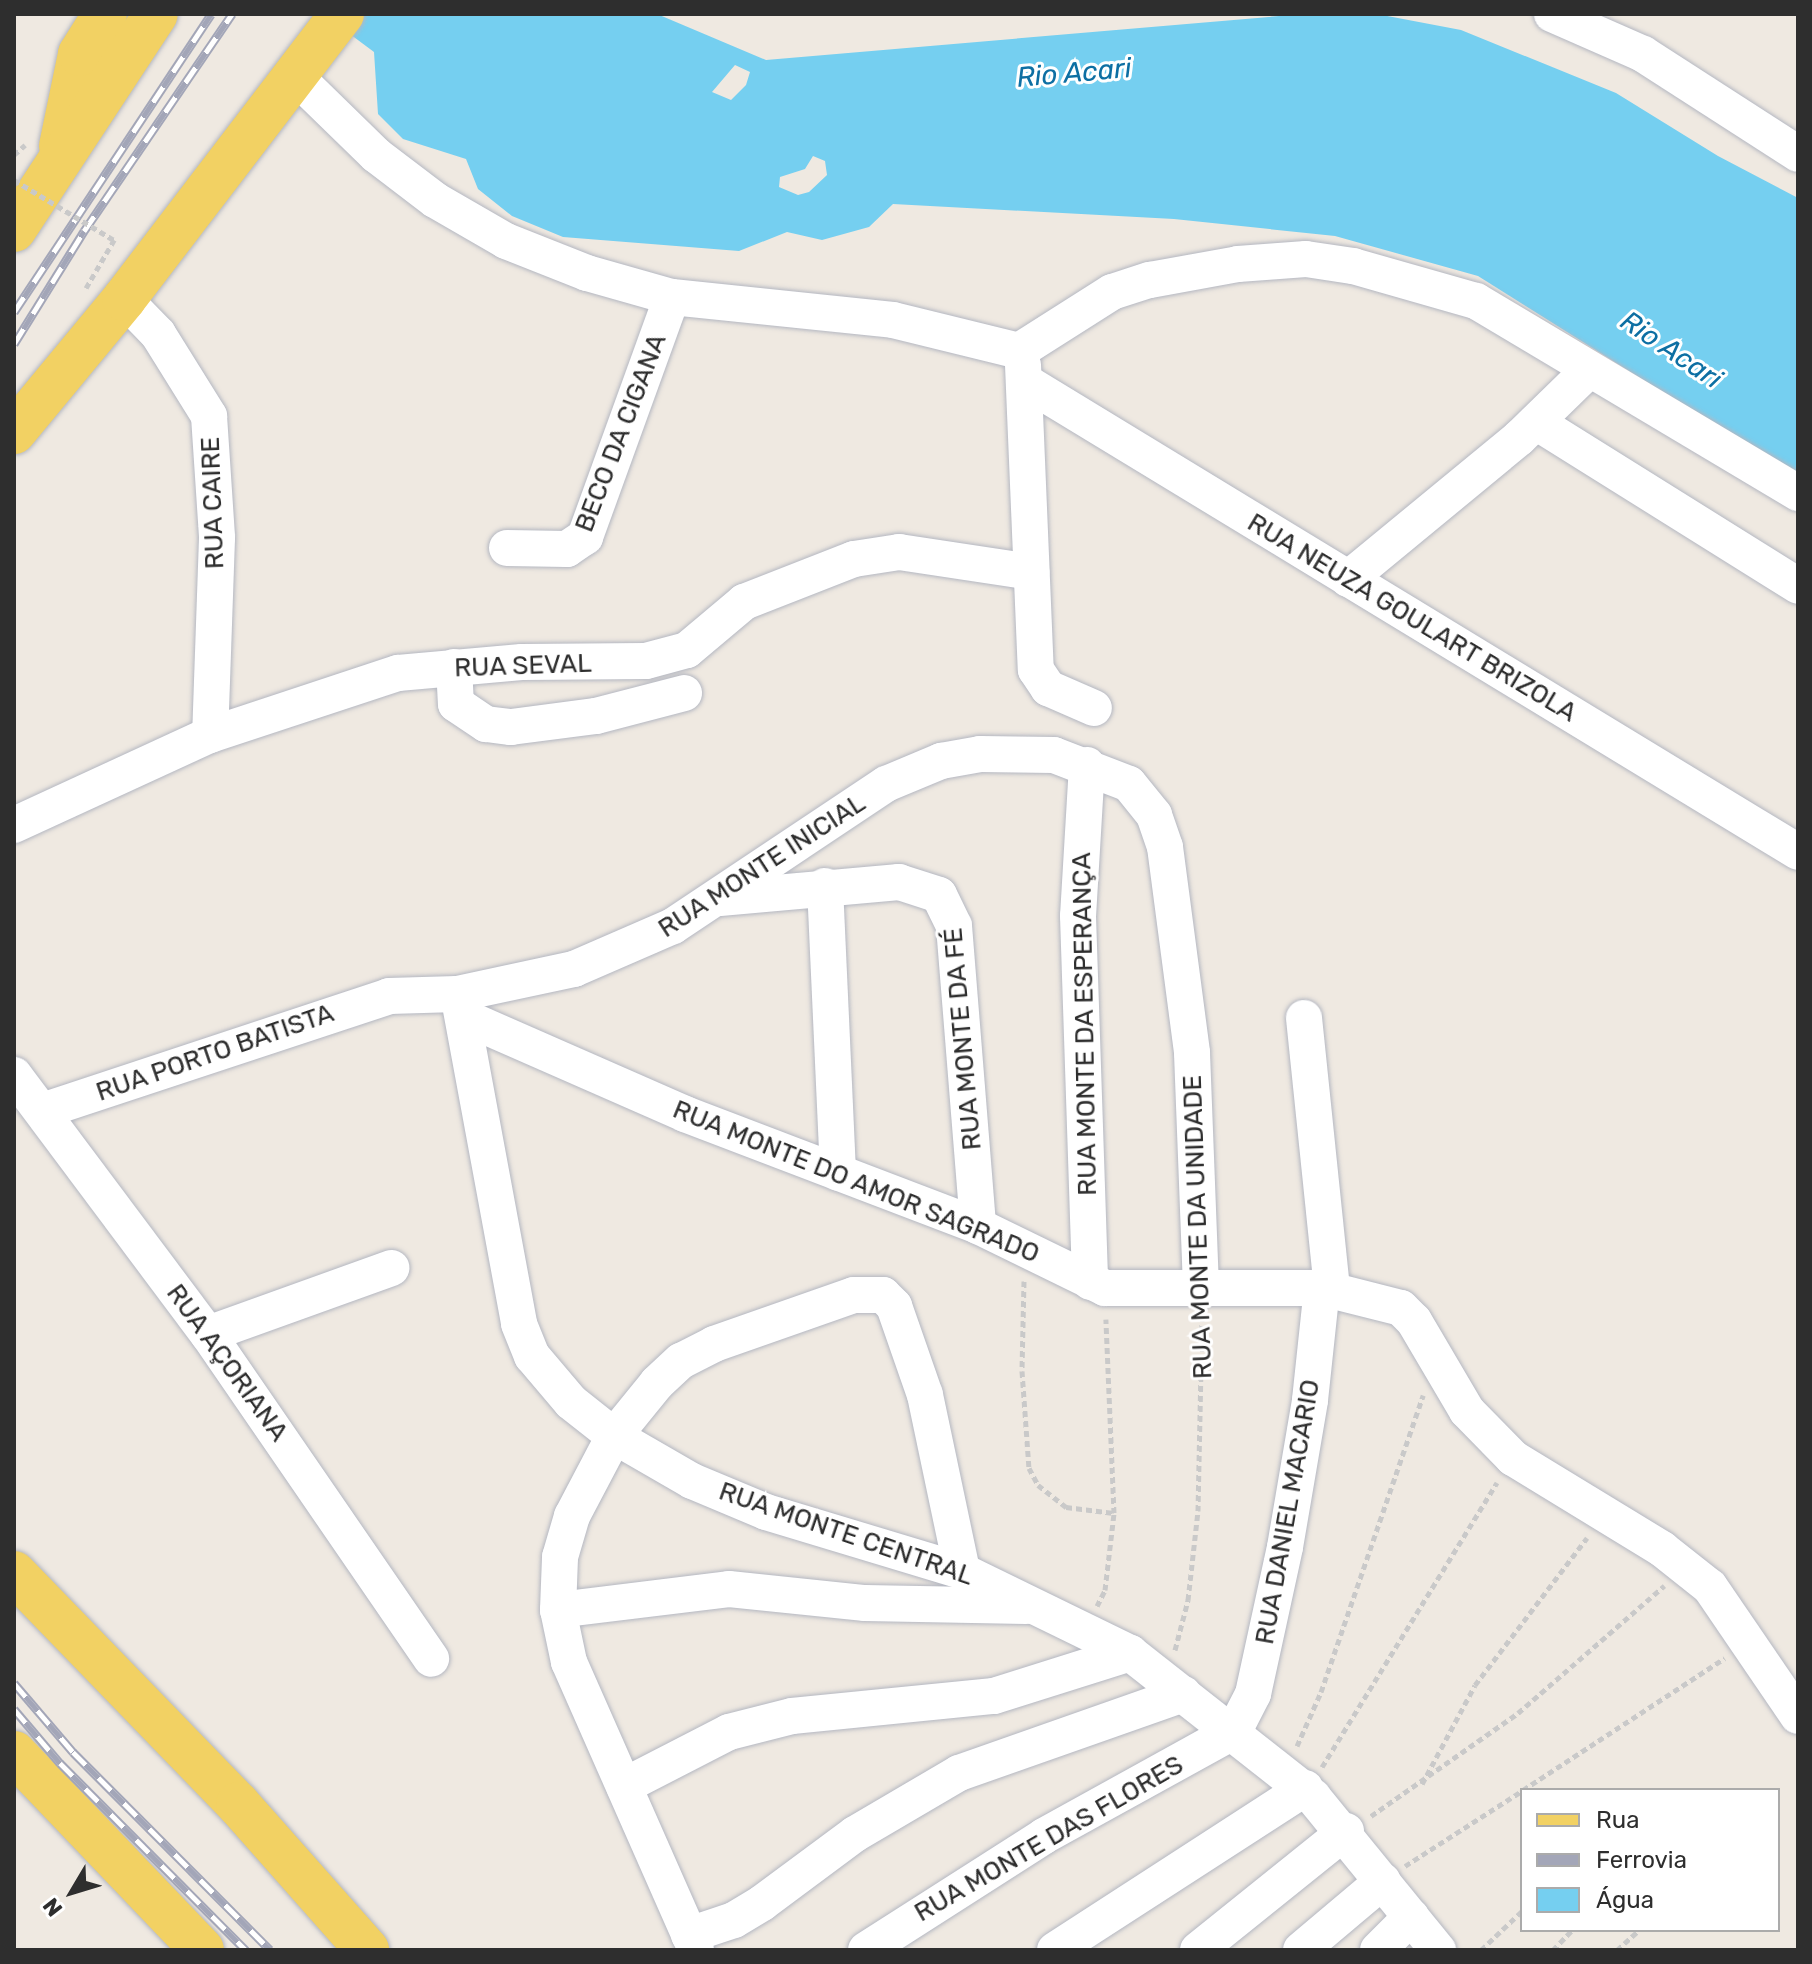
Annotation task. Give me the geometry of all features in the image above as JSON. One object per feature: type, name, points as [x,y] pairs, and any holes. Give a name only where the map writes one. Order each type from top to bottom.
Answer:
[{"type":"main road","points":[[57,168],[80,54],[105,14]]},
{"type":"main road","points":[[14,230],[156,14]]},
{"type":"main road","points":[[14,432],[124,299],[229,157],[306,65],[342,14]]},
{"type":"main road","points":[[14,1573],[238,1804],[367,1950]]},
{"type":"main road","points":[[14,1753],[202,1950]]},
{"type":"street","points":[[1552,14],[1643,54],[1798,154]]},
{"type":"street","name":"RUA NEUZA GOULART BRIZOLA","points":[[306,65],[376,155],[435,200],[506,241],[587,273],[672,297],[893,320],[1023,367],[1348,579],[1798,852]]},
{"type":"street","points":[[1094,708],[1048,688],[1038,676],[1023,367],[1112,292],[1238,264],[1306,259],[1425,283],[1476,301],[1798,493]]},
{"type":"street","name":"BECO DA CIGANA","points":[[507,548],[567,549],[585,537],[672,297]]},
{"type":"street","name":"RUA CAIRE","points":[[124,299],[158,334],[209,416],[217,538],[210,735]]},
{"type":"street","points":[[1348,579],[1536,422],[1589,370]]},
{"type":"street","points":[[1536,422],[1798,586]]},
{"type":"street","name":"RUA SEVAL","points":[[14,825],[210,735],[398,673],[454,667],[646,661],[687,650],[744,602],[854,559],[899,552],[1031,572]]},
{"type":"street","points":[[454,667],[456,704],[486,724],[511,727],[596,716],[684,693]]},
{"type":"street","name":"RUA MONTE INICIAL","points":[[389,996],[460,1005],[636,946],[886,784],[941,761],[1015,751],[1087,765],[1129,784]]},
{"type":"street","name":"RUA MONTE DA ESPERANÇA","points":[[1087,765],[1078,916],[1098,1285]]},
{"type":"street","name":"RUA MONTE DA UNIDADE","points":[[1129,784],[1154,815],[1174,886],[1192,1053],[1201,1290]]},
{"type":"street","name":"RUA MONTE DA FÉ","points":[[711,900],[825,886],[920,885],[939,895],[950,912],[962,998],[978,1226]]},
{"type":"street","points":[[825,886],[838,1173]]},
{"type":"street","name":"RUA PORTO BATISTA","points":[[42,1111],[389,996]]},
{"type":"street","name":"RUA MONTE DO AMOR SAGRADO","points":[[460,1005],[685,1114],[978,1226],[1098,1285],[1201,1290],[1327,1289],[1401,1308],[1414,1321],[1435,1364]]},
{"type":"street","name":"RUA MONTE CENTRAL","points":[[460,1005],[519,1324],[548,1378],[614,1436],[692,1481],[766,1512],[962,1571],[1085,1628],[1130,1653],[1294,1779],[1346,1831],[1433,1948]]},
{"type":"street","name":"RUA DANIEL MACARIO","points":[[1234,1731],[1253,1694],[1285,1547],[1327,1289],[1304,1018]]},
{"type":"street","name":"RUA AÇORIANA","points":[[14,1075],[208,1334],[431,1659]]},
{"type":"street","points":[[208,1334],[391,1268]]},
{"type":"street","points":[[962,1571],[925,1395],[894,1306],[883,1295],[854,1295],[703,1349],[657,1383],[614,1436],[572,1516],[560,1557],[558,1610],[569,1662],[692,1942],[744,1914],[916,1794],[959,1773],[1176,1686]]},
{"type":"street","points":[[1435,1364],[1467,1411],[1513,1458],[1685,1566],[1710,1587],[1746,1645],[1798,1716]]},
{"type":"street","points":[[558,1610],[729,1589],[950,1607],[1037,1606]]},
{"type":"street","points":[[624,1786],[684,1752],[742,1729],[792,1716],[994,1696],[1130,1653]]},
{"type":"street","name":"RUA MONTE DAS FLORES","points":[[866,1950],[1044,1836],[1234,1731]]},
{"type":"street","points":[[1055,1950],[1294,1779]]},
{"type":"street","points":[[1198,1950],[1346,1831]]},
{"type":"street","points":[[1301,1950],[1383,1881]]},
{"type":"street","points":[[1378,1950],[1411,1917]]},
{"type":"path","points":[[14,180],[114,240]]},
{"type":"path","points":[[1025,1248],[1022,1371],[1029,1468],[1038,1485],[1066,1507],[1114,1513]]},
{"type":"path","points":[[1085,1628],[1105,1590],[1114,1513],[1098,1285]]},
{"type":"path","name":"RUA MONTE DA UNIDADE","points":[[1176,1686],[1198,1511],[1204,1386],[1201,1290]]},
{"type":"path","points":[[1294,1779],[1321,1692],[1435,1364]]},
{"type":"path","points":[[1294,1779],[1360,1712],[1513,1458]]},
{"type":"path","points":[[1421,1785],[1475,1685],[1605,1515]]},
{"type":"path","points":[[1346,1831],[1421,1785],[1570,1671],[1685,1566]]},
{"type":"path","points":[[1525,1788],[1746,1645]]},
{"type":"path","points":[[1383,1881],[1520,1791]]},
{"type":"path","points":[[1481,1950],[1520,1913]]},
{"type":"path","points":[[1553,1950],[1570,1932]]},
{"type":"path","points":[[1617,1950],[1637,1932]]},
{"type":"water","name":"Rio Acari","points":[[323,14],[657,14],[766,60],[1291,15],[1382,15],[1461,30],[1616,93],[1718,156],[1798,198],[1798,477],[1478,276],[1335,236],[1174,219],[893,204],[869,227],[822,240],[787,232],[739,251],[563,237],[512,216],[478,189],[466,159],[403,139],[378,114],[374,52]],"holes":[[[735,65],[750,72],[746,85],[731,100],[712,92]],[[813,156],[825,161],[827,175],[809,192],[798,195],[779,187],[780,177],[805,169]]]},
{"type":"railway","points":[[14,312],[211,14]]},
{"type":"railway","points":[[14,344],[84,231],[232,14]]},
{"type":"railway","points":[[14,1683],[73,1752],[270,1950]]},
{"type":"railway","points":[[14,1709],[60,1763],[246,1950]]}]
